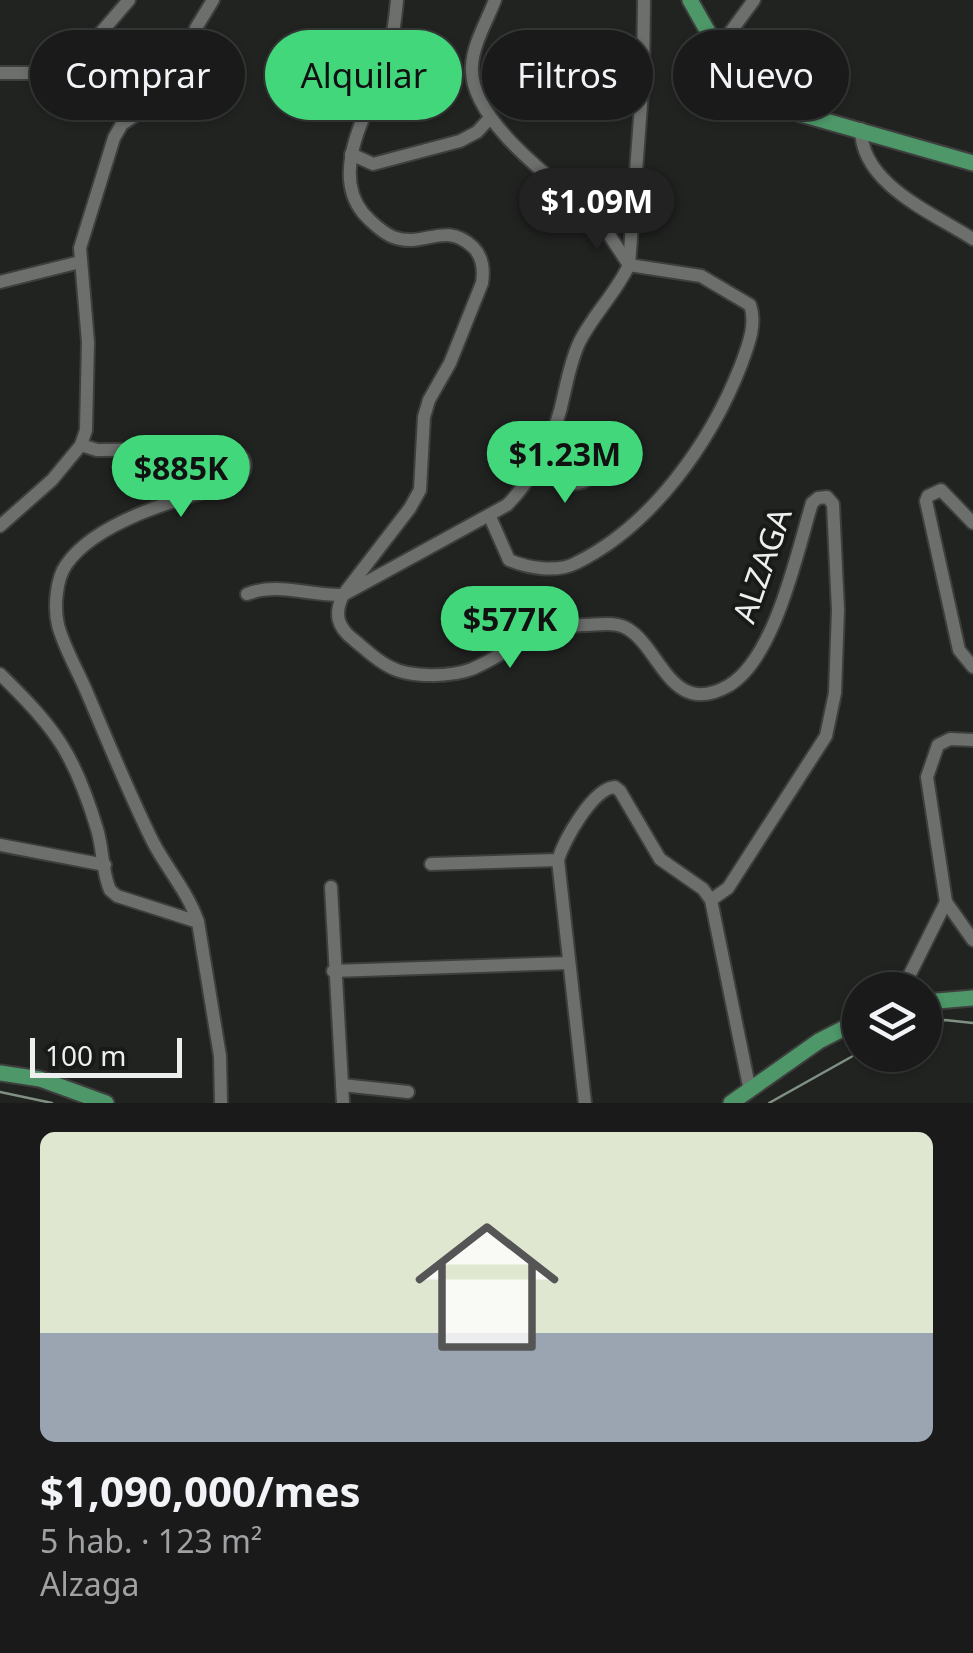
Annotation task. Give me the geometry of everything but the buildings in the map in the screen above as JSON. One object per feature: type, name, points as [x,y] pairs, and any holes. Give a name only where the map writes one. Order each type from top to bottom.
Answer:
[{"type":"main road","points":[[690,0],[707,30]]},
{"type":"main road","points":[[826,120],[973,163]]},
{"type":"main road","points":[[942,1001],[973,998]]},
{"type":"main road","points":[[731,1103],[842,1029]]},
{"type":"main road","points":[[0,1073],[40,1079],[106,1103]]},
{"type":"street","points":[[0,72],[58,72],[72,66],[129,0]]},
{"type":"street","points":[[0,526],[52,480],[81,445],[86,430],[88,342],[80,262],[85,231],[114,138],[122,124],[180,81],[196,28],[214,0]]},
{"type":"street","points":[[344,594],[420,490],[424,417],[450,363],[484,270],[478,252],[460,237],[393,237],[362,212],[353,192],[351,154],[386,65],[397,0]]},
{"type":"street","points":[[484,30],[494,0]]},
{"type":"street","points":[[246,594],[262,588],[281,588],[321,596],[344,594],[490,517],[521,490],[559,415],[581,339],[629,265],[644,0]]},
{"type":"street","points":[[732,30],[754,0]]},
{"type":"street","points":[[482,38],[472,69],[482,101]]},
{"type":"street","points":[[351,154],[373,164],[460,141],[488,120]]},
{"type":"street","points":[[490,517],[509,560],[522,566],[574,565],[610,542],[642,515],[678,474],[715,420],[748,344],[753,313],[750,305],[701,276],[629,265],[598,218],[492,120]]},
{"type":"street","points":[[861,129],[861,146],[877,175],[973,239]]},
{"type":"street","points":[[598,218],[634,214]]},
{"type":"street","points":[[0,282],[80,262]]},
{"type":"street","points":[[81,445],[97,450],[229,449],[240,454],[246,463],[244,474],[235,483],[140,513],[92,541],[67,564],[60,578],[58,624],[153,841],[192,904],[220,1056],[221,1103]]},
{"type":"street","points":[[542,451],[549,476],[568,485],[587,482],[608,459]]},
{"type":"street","points":[[973,523],[942,490],[928,496],[959,650],[973,667]]},
{"type":"street","name":"ALZAGA","points":[[344,594],[338,607],[342,631],[398,671],[444,674],[470,670],[548,629],[618,624],[631,630],[670,680],[683,689],[708,693],[729,686],[751,665],[791,584],[812,503],[827,498],[836,512],[838,610],[835,693],[826,736],[728,888],[710,900]]},
{"type":"street","points":[[0,674],[42,716],[64,745],[86,794],[106,882],[117,896],[198,922]]},
{"type":"street","points":[[973,740],[950,738],[938,745],[927,777],[946,902],[973,940]]},
{"type":"street","points":[[585,1103],[558,860],[568,837],[600,792],[615,787],[660,859],[703,889],[710,900],[750,1091]]},
{"type":"street","points":[[0,845],[105,865]]},
{"type":"street","points":[[431,864],[558,860]]},
{"type":"street","points":[[331,887],[342,1103]]},
{"type":"street","points":[[911,972],[946,902]]},
{"type":"street","points":[[333,971],[568,962]]},
{"type":"street","points":[[342,1085],[408,1092]]},
{"type":"waterway","points":[[942,1021],[973,1023]]},
{"type":"waterway","points":[[769,1103],[842,1062]]},
{"type":"waterway","points":[[0,1092],[52,1103]]}]
